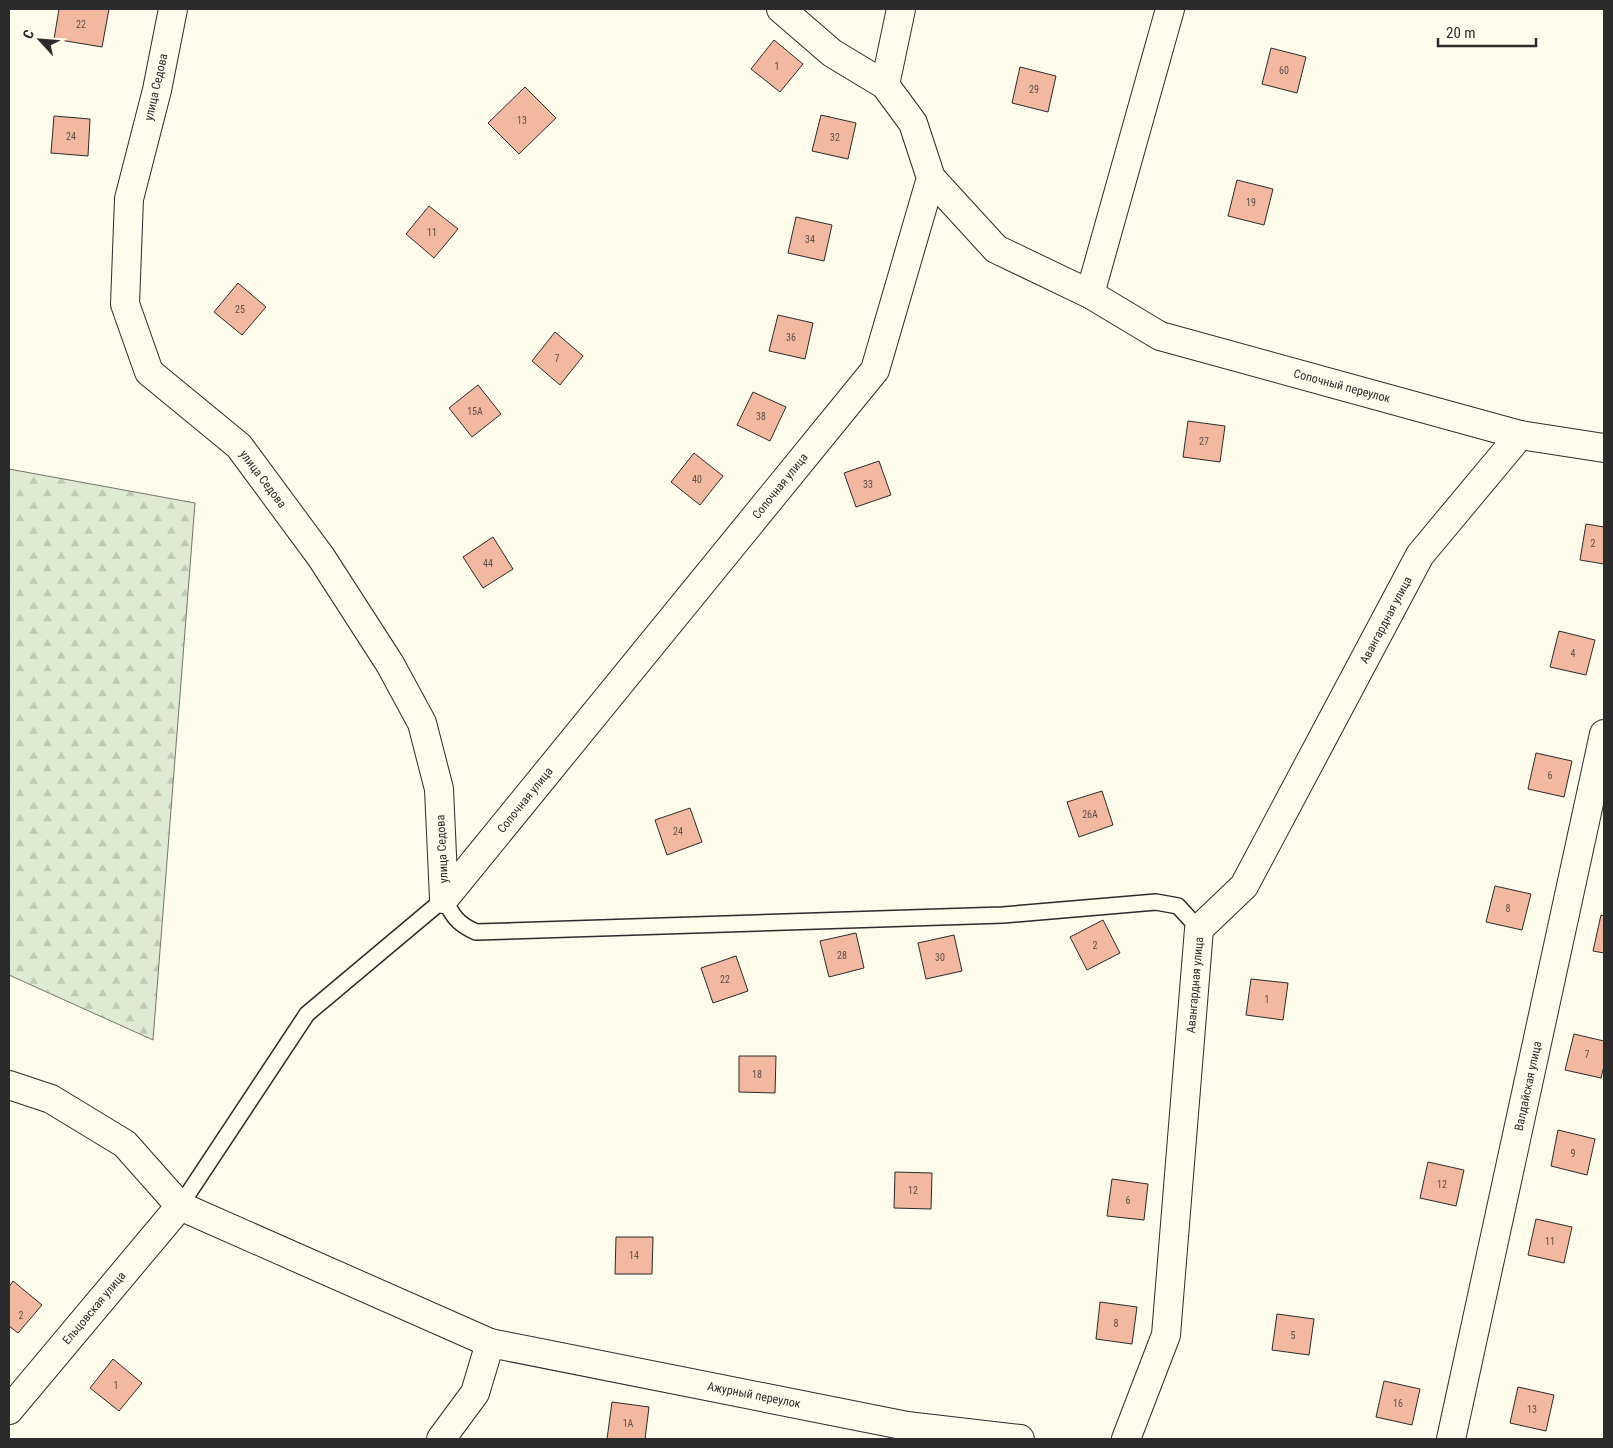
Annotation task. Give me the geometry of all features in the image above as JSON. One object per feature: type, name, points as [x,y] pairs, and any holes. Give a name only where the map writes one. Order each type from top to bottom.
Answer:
[{"type":"street","name":"улица Седова","points":[[173,9],[157,90],[129,198],[125,304],[149,372],[239,446],[321,557],[390,664],[422,723],[439,789],[444,898]]},
{"type":"street","points":[[782,9],[832,53],[885,84],[913,123],[931,178]]},
{"type":"street","points":[[885,84],[901,9]]},
{"type":"street","points":[[1090,294],[1170,9]]},
{"type":"street","name":"Сопочная улица","points":[[444,898],[874,370],[931,178]]},
{"type":"street","name":"Сопочный переулок","points":[[931,178],[996,249],[1090,294],[1160,336],[1520,435],[1604,448]]},
{"type":"street","name":"Авангардная улица","points":[[1126,1439],[1166,1335],[1199,929],[1244,886],[1420,555],[1520,435]]},
{"type":"street","name":"Валдайская улица","points":[[1451,1439],[1604,734]]},
{"type":"street","points":[[9,1085],[51,1099],[125,1144],[180,1206]]},
{"type":"street","name":"Ажурный переулок","points":[[180,1206],[490,1343],[902,1432],[1020,1439]]},
{"type":"street","name":"Ельцовская улица","points":[[9,1410],[180,1206]]},
{"type":"street","points":[[441,1439],[476,1393],[490,1343]]},
{"type":"lane","points":[[180,1206],[307,1014],[444,898],[454,917],[464,926],[476,932],[1004,915],[1156,902],[1178,906],[1199,929]]},
{"type":"green space","points":[[9,469],[195,503],[153,1040],[9,975]]},
{"type":"building","points":[[59,9],[109,9],[102,47],[54,39]]},
{"type":"building","points":[[774,40],[803,64],[780,92],[751,69]]},
{"type":"building","points":[[1271,48],[1306,57],[1297,93],[1262,84]]},
{"type":"building","points":[[1020,67],[1056,76],[1048,112],[1012,103]]},
{"type":"building","points":[[525,87],[556,118],[519,154],[488,123]]},
{"type":"building","points":[[821,115],[856,123],[848,159],[812,151]]},
{"type":"building","points":[[54,116],[90,119],[88,156],[51,153]]},
{"type":"building","points":[[1237,180],[1273,189],[1264,225],[1228,216]]},
{"type":"building","points":[[429,206],[458,229],[434,258],[406,234]]},
{"type":"building","points":[[796,217],[832,225],[824,261],[788,253]]},
{"type":"building","points":[[238,283],[266,307],[242,335],[214,312]]},
{"type":"building","points":[[778,315],[813,323],[805,359],[769,351]]},
{"type":"building","points":[[555,332],[583,356],[560,385],[532,361]]},
{"type":"building","points":[[478,385],[501,414],[472,437],[449,408]]},
{"type":"building","points":[[753,392],[786,407],[770,441],[737,425]]},
{"type":"building","points":[[1188,421],[1225,426],[1220,462],[1183,457]]},
{"type":"building","points":[[694,453],[723,476],[700,505],[671,482]]},
{"type":"building","points":[[879,461],[891,495],[856,507],[844,473]]},
{"type":"building","points":[[1586,524],[1604,527],[1604,564],[1580,560]]},
{"type":"building","points":[[493,537],[513,569],[483,588],[463,557]]},
{"type":"building","points":[[1559,631],[1595,640],[1586,675],[1550,667]]},
{"type":"building","points":[[1536,753],[1572,761],[1564,797],[1528,789]]},
{"type":"building","points":[[1102,791],[1113,825],[1079,837],[1067,802]]},
{"type":"building","points":[[690,808],[702,842],[667,855],[655,820]]},
{"type":"building","points":[[1495,886],[1531,894],[1522,930],[1486,922]]},
{"type":"building","points":[[1601,915],[1604,916],[1604,953],[1593,951]]},
{"type":"building","points":[[1103,920],[1120,953],[1087,970],[1070,937]]},
{"type":"building","points":[[856,933],[864,968],[829,977],[820,941]]},
{"type":"building","points":[[954,935],[962,971],[926,979],[918,943]]},
{"type":"building","points":[[736,956],[748,991],[713,1003],[701,968]]},
{"type":"building","points":[[1251,979],[1288,983],[1283,1020],[1246,1015]]},
{"type":"building","points":[[1574,1034],[1604,1041],[1604,1066],[1601,1078],[1565,1070]]},
{"type":"building","points":[[739,1056],[776,1056],[775,1093],[739,1092]]},
{"type":"building","points":[[1558,1130],[1595,1139],[1587,1175],[1551,1166]]},
{"type":"building","points":[[1428,1162],[1464,1170],[1456,1206],[1420,1198]]},
{"type":"building","points":[[895,1172],[932,1173],[931,1209],[894,1208]]},
{"type":"building","points":[[1112,1179],[1148,1184],[1144,1220],[1107,1216]]},
{"type":"building","points":[[1536,1219],[1572,1227],[1564,1263],[1528,1255]]},
{"type":"building","points":[[616,1237],[653,1237],[652,1274],[615,1274]]},
{"type":"building","points":[[13,1281],[42,1305],[18,1333],[9,1326],[9,1287]]},
{"type":"building","points":[[1100,1302],[1137,1307],[1132,1344],[1096,1339]]},
{"type":"building","points":[[1277,1314],[1314,1319],[1309,1355],[1272,1350]]},
{"type":"building","points":[[113,1359],[142,1383],[119,1411],[90,1388]]},
{"type":"building","points":[[1384,1381],[1420,1389],[1412,1425],[1376,1417]]},
{"type":"building","points":[[1518,1387],[1554,1395],[1546,1431],[1510,1423]]},
{"type":"building","points":[[612,1402],[649,1407],[645,1439],[607,1439]]}]
